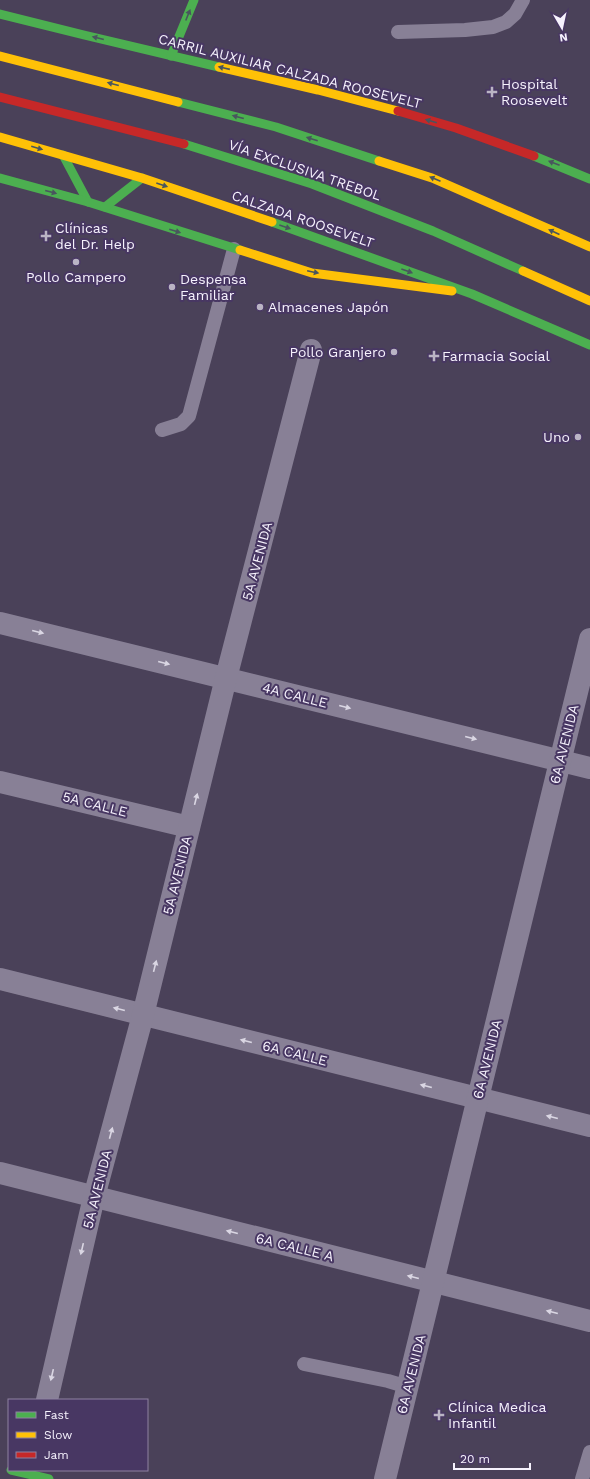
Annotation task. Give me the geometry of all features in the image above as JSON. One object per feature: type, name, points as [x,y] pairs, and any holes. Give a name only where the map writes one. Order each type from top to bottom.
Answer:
[{"type":"main road","points":[[171,56],[194,0]]},
{"type":"main road","name":"CARRIL AUXILIAR CALZADA ROOSEVELT","points":[[0,14],[171,56],[332,93],[446,125],[557,164],[590,179]]},
{"type":"main road","points":[[0,56],[276,127],[432,178],[590,248]]},
{"type":"main road","name":"VÍA EXCLUSIVA TREBOL","points":[[0,97],[191,146],[312,184],[433,231],[590,301]]},
{"type":"main road","name":"CALZADA ROOSEVELT","points":[[0,137],[142,178],[300,232],[472,294],[590,345]]},
{"type":"main road","points":[[63,155],[88,202]]},
{"type":"main road","points":[[0,178],[88,202],[312,273],[472,294]]},
{"type":"main road","points":[[105,208],[142,178]]},
{"type":"main road","points":[[15,1471],[26,1474]]},
{"type":"street","name":"5A AVENIDA","points":[[46,1399],[94,1197],[142,1015],[226,678],[312,350]]},
{"type":"street","name":"4A CALLE","points":[[0,623],[590,768]]},
{"type":"street","name":"6A AVENIDA","points":[[385,1479],[590,639]]},
{"type":"street","name":"5A CALLE","points":[[0,782],[189,827]]},
{"type":"street","name":"6A CALLE","points":[[0,979],[590,1126]]},
{"type":"street","name":"6A CALLE A","points":[[0,1173],[590,1321]]},
{"type":"lane","points":[[398,32],[465,30],[493,27],[506,22],[516,14],[523,0]]},
{"type":"lane","points":[[162,430],[181,424],[189,416],[234,249]]},
{"type":"lane","points":[[304,1364],[408,1386]]},
{"type":"lane","points":[[582,1479],[590,1452]]},
{"type":"traffic: fast","points":[[171,56],[194,0]]},
{"type":"traffic: fast","points":[[0,14],[219,67]]},
{"type":"traffic: fast","points":[[178,102],[276,127],[379,161]]},
{"type":"traffic: fast","points":[[184,144],[312,184],[433,231],[523,271]]},
{"type":"traffic: fast","points":[[63,155],[88,202]]},
{"type":"traffic: fast","points":[[534,156],[590,179]]},
{"type":"traffic: fast","points":[[0,178],[88,202],[240,250]]},
{"type":"traffic: fast","points":[[105,207],[142,178]]},
{"type":"traffic: fast","points":[[272,222],[472,294],[590,345]]},
{"type":"traffic: fast","points":[[15,1471],[49,1479]]},
{"type":"traffic: slow","points":[[0,56],[178,102]]},
{"type":"traffic: slow","points":[[219,67],[318,90],[398,111]]},
{"type":"traffic: slow","points":[[0,137],[142,178],[272,222]]},
{"type":"traffic: slow","points":[[379,161],[432,178],[590,247]]},
{"type":"traffic: slow","points":[[240,250],[312,273],[452,291]]},
{"type":"traffic: slow","points":[[523,271],[590,301]]},
{"type":"traffic: jam","points":[[0,97],[184,144]]},
{"type":"traffic: jam","points":[[398,111],[456,128],[534,156]]},
{"type":"place","name":"Hospital Roosevelt","points":[[492,92]]},
{"type":"place","name":"Clínicas del Dr. Help","points":[[46,236]]},
{"type":"place","name":"Pollo Campero","points":[[76,262]]},
{"type":"place","name":"Despensa Familiar","points":[[172,287]]},
{"type":"place","name":"Almacenes Japón","points":[[260,307]]},
{"type":"place","name":"Pollo Granjero","points":[[394,352]]},
{"type":"place","name":"Farmacia Social","points":[[434,356]]},
{"type":"place","name":"Uno","points":[[578,437]]},
{"type":"place","name":"Clínica Medica Infantil","points":[[439,1415]]}]
